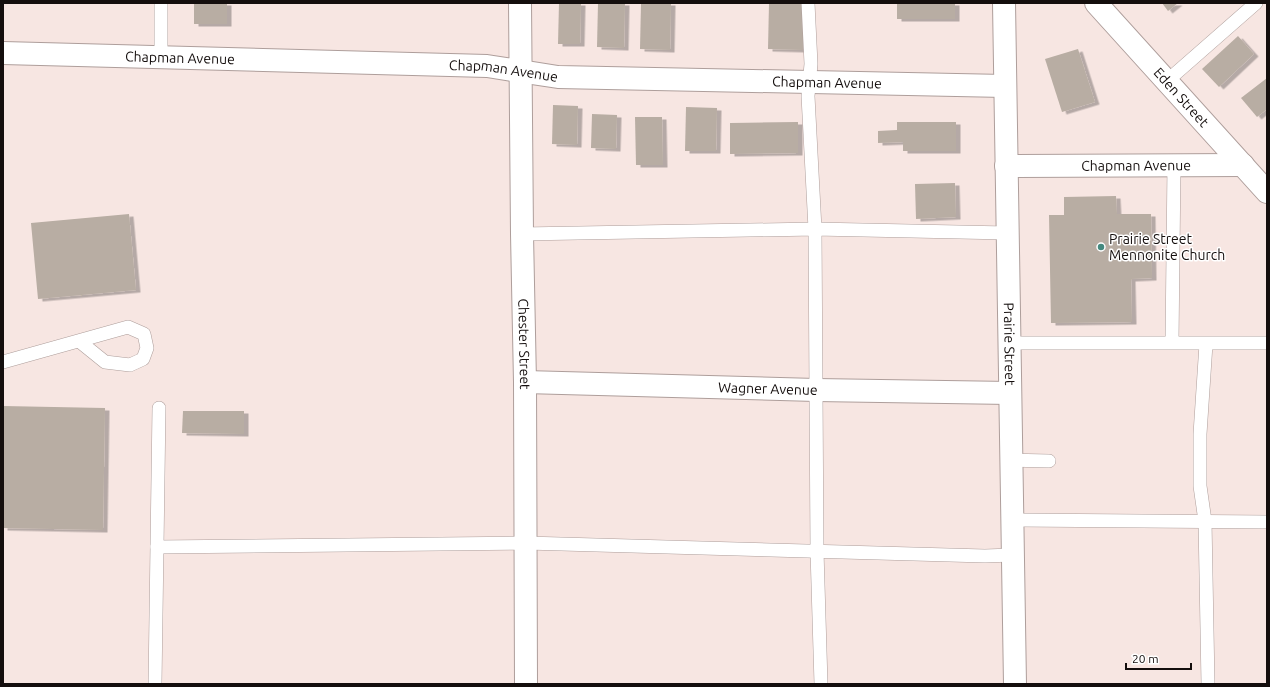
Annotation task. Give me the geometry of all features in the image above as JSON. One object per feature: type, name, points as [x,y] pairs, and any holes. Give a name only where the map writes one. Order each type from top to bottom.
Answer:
[{"type":"street","name":"Chester Street","points":[[520,3],[525,382],[526,684]]},
{"type":"street","name":"Prairie Street","points":[[1004,3],[1004,86],[1014,684]]},
{"type":"street","name":"Eden Street","points":[[1096,3],[1267,192]]},
{"type":"street","name":"Chapman Avenue","points":[[3,52],[488,66],[558,77],[1004,86]]},
{"type":"street","name":"Chapman Avenue","points":[[1006,166],[1243,165]]},
{"type":"street","name":"Wagner Avenue","points":[[525,382],[816,390],[1010,393]]},
{"type":"lane","points":[[161,3],[161,56]]},
{"type":"lane","points":[[808,3],[811,64],[808,96],[815,229],[817,551],[821,684]]},
{"type":"lane","points":[[1167,81],[1256,3]]},
{"type":"lane","points":[[1172,342],[1174,166]]},
{"type":"lane","points":[[522,234],[815,229],[1007,233]]},
{"type":"lane","points":[[3,362],[128,327],[144,334],[147,348],[144,359],[130,365],[105,362],[79,341]]},
{"type":"lane","points":[[1009,343],[1267,343]]},
{"type":"lane","points":[[1206,344],[1200,434],[1200,486],[1205,521],[1208,684]]},
{"type":"lane","points":[[155,684],[159,408]]},
{"type":"lane","points":[[1011,460],[1049,461]]},
{"type":"lane","points":[[1012,520],[1267,522]]},
{"type":"lane","points":[[157,547],[526,543],[1012,556]]},
{"type":"building","points":[[194,3],[227,3],[227,24],[194,24]]},
{"type":"building","points":[[559,3],[581,3],[580,44],[558,44]]},
{"type":"building","points":[[598,3],[625,3],[624,48],[597,47]]},
{"type":"building","points":[[641,3],[671,3],[670,50],[640,49]]},
{"type":"building","points":[[769,3],[804,3],[803,50],[768,49]]},
{"type":"building","points":[[897,3],[955,3],[955,19],[897,19]]},
{"type":"building","points":[[1162,3],[1178,3],[1168,11]]},
{"type":"building","points":[[1238,36],[1254,54],[1219,87],[1202,69]]},
{"type":"building","points":[[1078,49],[1095,102],[1062,112],[1045,59]]},
{"type":"building","points":[[1267,78],[1267,109],[1257,117],[1241,98]]},
{"type":"building","points":[[553,105],[578,106],[577,145],[552,144]]},
{"type":"building","points":[[686,107],[717,108],[716,151],[685,151]]},
{"type":"building","points":[[592,114],[617,115],[616,149],[591,148]]},
{"type":"building","points":[[635,117],[662,117],[663,165],[636,165]]},
{"type":"building","points":[[798,122],[798,153],[730,154],[730,123]]},
{"type":"building","points":[[897,122],[956,122],[956,151],[903,151],[903,142],[878,143],[878,131],[897,130]]},
{"type":"building","points":[[955,183],[956,217],[916,219],[915,184]]},
{"type":"building","name":"Prairie Street Mennonite Church","points":[[1116,196],[1117,214],[1151,214],[1152,278],[1131,279],[1132,322],[1051,323],[1049,215],[1064,215],[1064,197]]},
{"type":"building","points":[[129,214],[136,290],[38,299],[31,223]]},
{"type":"building","points":[[3,406],[105,408],[103,530],[3,528]]},
{"type":"building","points":[[183,411],[244,411],[244,434],[182,433]]},
{"type":"place","name":"Prairie Street Mennonite Church","points":[[1101,247]]}]
